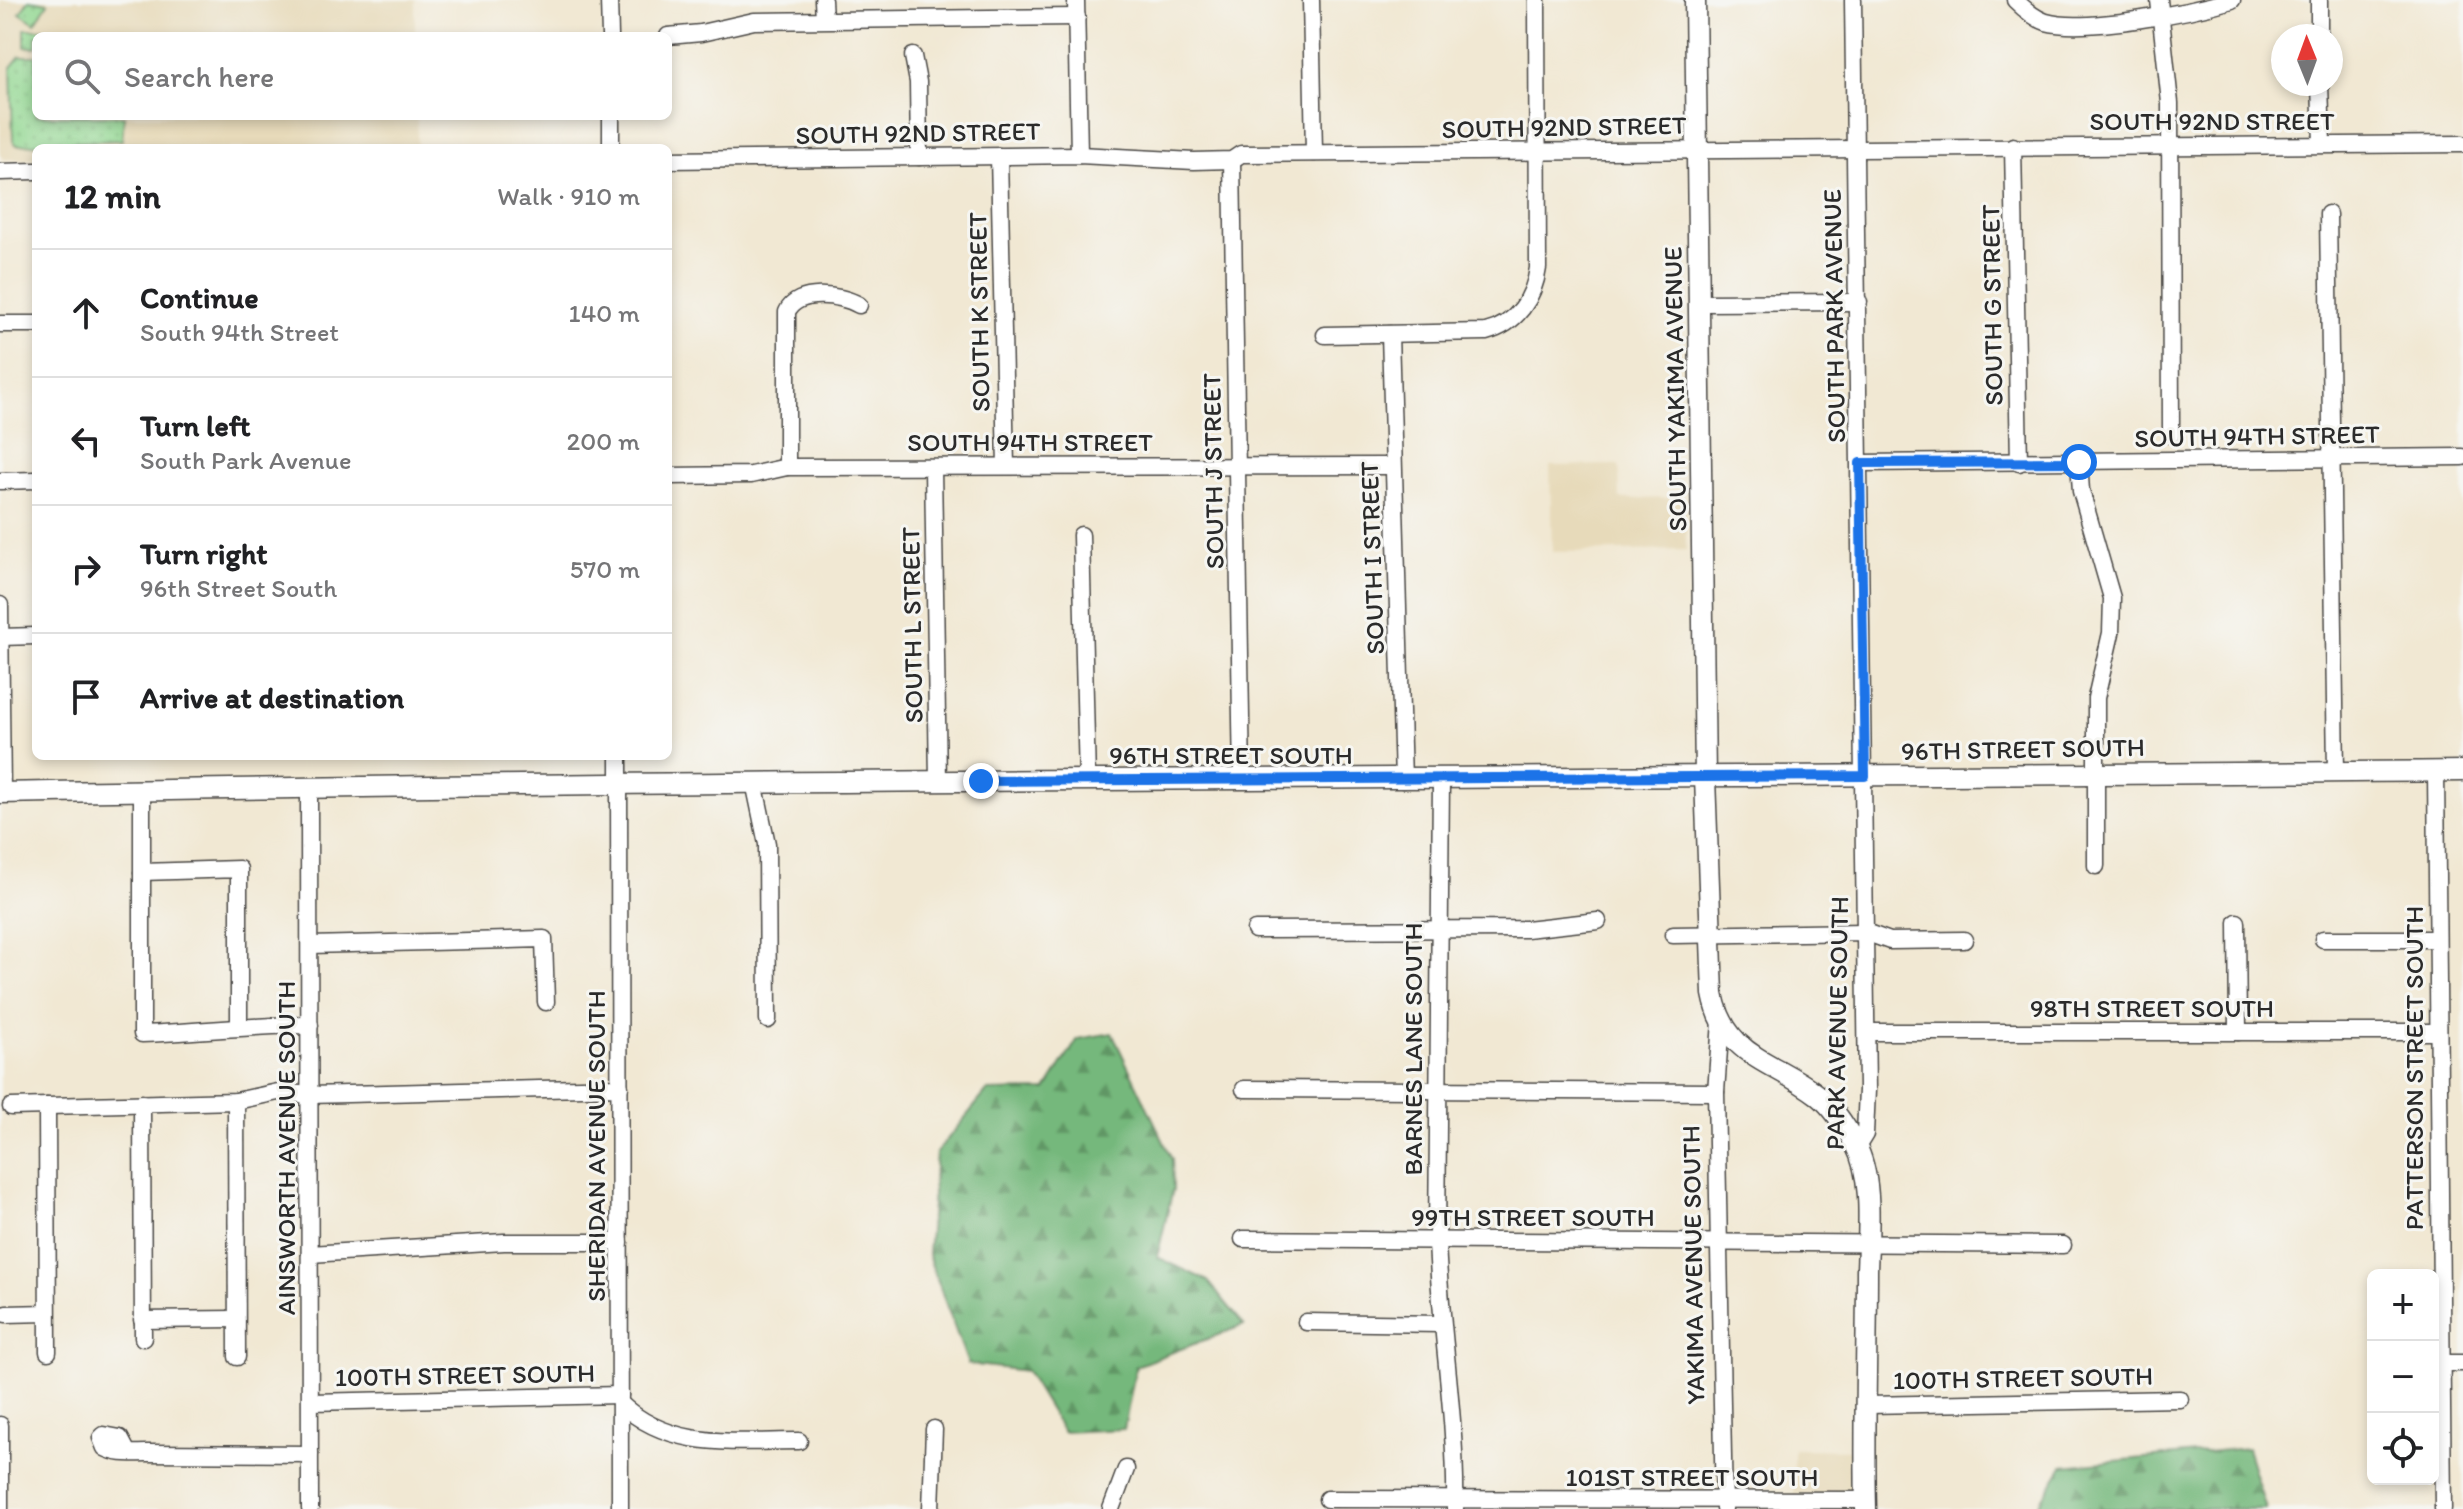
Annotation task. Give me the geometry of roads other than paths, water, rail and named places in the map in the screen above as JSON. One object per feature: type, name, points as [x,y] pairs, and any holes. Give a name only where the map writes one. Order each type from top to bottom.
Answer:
[{"type":"main road","name":"SOUTH YAKIMA AVENUE","points":[[1695,0],[1705,778]]},
{"type":"main road","name":"96TH STREET SOUTH","points":[[1,793],[619,783],[2463,771]]},
{"type":"main road","name":"YAKIMA AVENUE SOUTH","points":[[1705,778],[1713,994],[1721,1021],[1744,1051],[1820,1097],[1857,1147]]},
{"type":"main road","name":"PARK AVENUE SOUTH","points":[[1857,1147],[1864,1172],[1868,1241],[1866,1505]]},
{"type":"street","points":[[609,0],[610,32]]},
{"type":"street","points":[[823,0],[824,19]]},
{"type":"street","points":[[1311,0],[1314,153]]},
{"type":"street","points":[[1325,335],[1486,332],[1509,321],[1527,303],[1538,268],[1537,0]]},
{"type":"street","name":"SOUTH PARK AVENUE","points":[[1853,0],[1865,776]]},
{"type":"street","points":[[2015,0],[2035,17],[2063,24],[2161,7],[2232,0]]},
{"type":"street","points":[[2319,0],[2319,24]]},
{"type":"street","points":[[2161,7],[2169,69],[2171,435]]},
{"type":"street","points":[[672,35],[754,21],[1077,8],[1079,155]]},
{"type":"street","points":[[913,56],[918,82],[919,157]]},
{"type":"street","points":[[2320,96],[2322,144]]},
{"type":"street","points":[[611,120],[611,144]]},
{"type":"street","name":"SOUTH 92ND STREET","points":[[672,160],[1079,155],[1108,159],[1232,160],[1241,154],[1314,153],[2463,144]]},
{"type":"street","name":"SOUTH G STREET","points":[[2013,146],[2019,463]]},
{"type":"street","name":"SOUTH K STREET","points":[[999,156],[1006,466]]},
{"type":"street","name":"SOUTH J STREET","points":[[1232,160],[1242,780]]},
{"type":"street","points":[[0,172],[32,171]]},
{"type":"street","points":[[2328,214],[2336,772]]},
{"type":"street","points":[[787,467],[785,333],[790,305],[804,298],[833,297],[859,305]]},
{"type":"street","points":[[1700,303],[1859,302]]},
{"type":"street","points":[[0,324],[32,324]]},
{"type":"street","name":"SOUTH I STREET","points":[[1390,334],[1403,780]]},
{"type":"street","name":"SOUTH 94TH STREET","points":[[1860,463],[2463,457]]},
{"type":"street","points":[[2079,462],[2082,496],[2112,598],[2111,633],[2096,698],[2096,866]]},
{"type":"street","name":"SOUTH 94TH STREET","points":[[672,476],[751,475],[787,467],[1393,466]]},
{"type":"street","name":"SOUTH L STREET","points":[[933,468],[938,781]]},
{"type":"street","points":[[0,481],[32,480]]},
{"type":"street","points":[[1081,535],[1087,781]]},
{"type":"street","points":[[0,605],[1,793]]},
{"type":"street","points":[[0,637],[32,636]]},
{"type":"street","name":"SHERIDAN AVENUE SOUTH","points":[[619,760],[620,1509]]},
{"type":"street","name":"PATTERSON STREET SOUTH","points":[[2436,771],[2443,1509]]},
{"type":"street","name":"PARK AVENUE SOUTH","points":[[1857,1147],[1867,1124],[1865,776]]},
{"type":"street","name":"BARNES LANE SOUTH","points":[[1441,780],[1437,1240],[1441,1324],[1455,1435],[1455,1505]]},
{"type":"street","points":[[754,782],[767,844],[768,1020]]},
{"type":"street","name":"AINSWORTH AVENUE SOUTH","points":[[309,788],[310,1509]]},
{"type":"street","points":[[142,791],[142,1034],[201,1032],[239,1025],[310,1025]]},
{"type":"street","points":[[142,872],[239,869],[239,1025]]},
{"type":"street","points":[[1255,930],[1526,929],[1598,921]]},
{"type":"street","points":[[2237,922],[2238,1032]]},
{"type":"street","points":[[1673,935],[1865,932],[1890,941],[1964,940]]},
{"type":"street","points":[[310,945],[544,939],[546,1002]]},
{"type":"street","points":[[2323,939],[2437,939]]},
{"type":"street","name":"YAKIMA AVENUE SOUTH","points":[[1721,1021],[1716,1092],[1724,1505]]},
{"type":"street","name":"98TH STREET SOUTH","points":[[1867,1032],[2438,1032]]},
{"type":"street","points":[[11,1107],[236,1101],[278,1092],[310,1095],[620,1087]]},
{"type":"street","points":[[1244,1089],[1716,1092]]},
{"type":"street","points":[[236,1101],[237,1357]]},
{"type":"street","points":[[142,1103],[143,1338]]},
{"type":"street","points":[[47,1106],[48,1352]]},
{"type":"street","name":"99TH STREET SOUTH","points":[[1243,1239],[1868,1241],[2063,1245]]},
{"type":"street","points":[[310,1254],[504,1242],[620,1242]]},
{"type":"street","points":[[6,1314],[47,1313]]},
{"type":"street","points":[[142,1320],[236,1319]]},
{"type":"street","points":[[1306,1322],[1441,1324]]},
{"type":"street","points":[[2441,1363],[2463,1363]]},
{"type":"street","points":[[620,1399],[636,1419],[697,1440],[755,1444],[799,1441]]},
{"type":"street","name":"100TH STREET SOUTH","points":[[311,1402],[620,1399]]},
{"type":"street","name":"100TH STREET SOUTH","points":[[1867,1405],[2180,1399]]},
{"type":"street","points":[[0,1425],[0,1509]]},
{"type":"street","points":[[931,1509],[934,1429]]},
{"type":"street","points":[[128,1453],[310,1454]]},
{"type":"street","points":[[1111,1509],[1126,1469]]},
{"type":"street","name":"101ST STREET SOUTH","points":[[1327,1499],[1455,1505],[1866,1505]]}]
